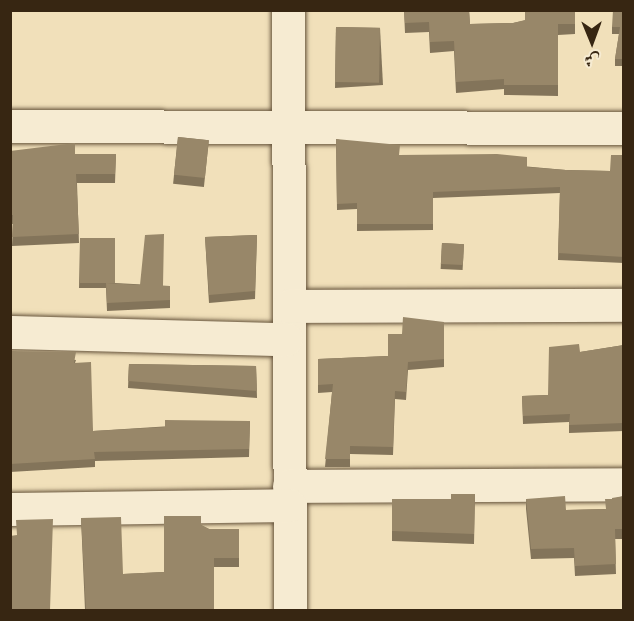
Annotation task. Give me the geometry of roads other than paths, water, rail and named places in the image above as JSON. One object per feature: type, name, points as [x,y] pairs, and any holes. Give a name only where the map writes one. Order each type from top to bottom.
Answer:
[{"type":"street","points":[[288,10],[286,126],[289,306],[286,339],[290,610]]},
{"type":"street","points":[[10,126],[624,128]]},
{"type":"street","points":[[289,306],[624,305]]},
{"type":"street","points":[[10,332],[286,339]]},
{"type":"street","points":[[10,509],[289,495],[624,484]]}]
